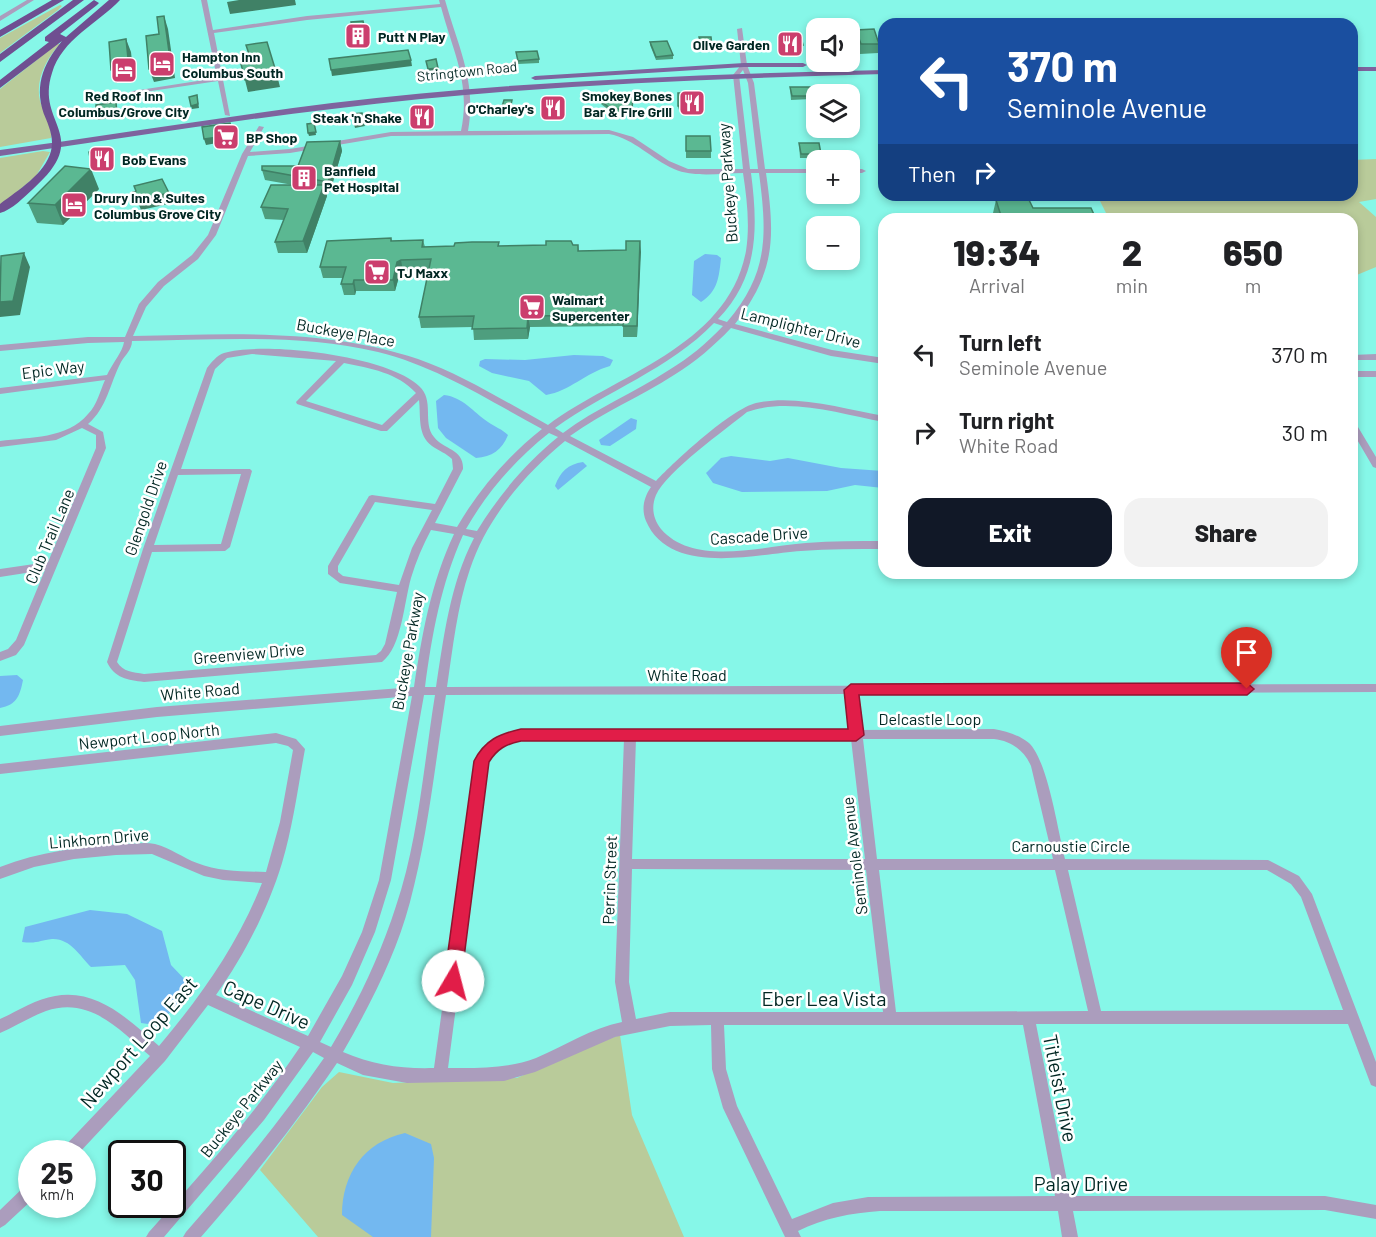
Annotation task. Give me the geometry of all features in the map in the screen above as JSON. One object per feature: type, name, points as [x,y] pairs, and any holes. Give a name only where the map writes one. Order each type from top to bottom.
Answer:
[{"type":"highway","points":[[0,34],[59,0]]},
{"type":"highway","points":[[0,59],[79,0]]},
{"type":"highway","points":[[0,76],[98,0]]},
{"type":"highway","points":[[0,85],[108,0]]},
{"type":"highway","points":[[0,210],[40,174],[54,156],[57,134],[44,99],[47,73],[62,46],[115,0]]},
{"type":"main road","points":[[748,71],[878,65]]},
{"type":"main road","points":[[1358,69],[1376,69]]},
{"type":"main road","name":"Stringtown Road","points":[[57,144],[80,138],[228,115],[468,88],[736,75],[748,71]]},
{"type":"main road","name":"Stringtown Road","points":[[519,79],[577,74],[748,71],[878,72]]},
{"type":"main road","points":[[468,88],[577,74]]},
{"type":"main road","name":"Stringtown Road","points":[[0,153],[242,118],[398,99],[508,80]]},
{"type":"main road","points":[[242,118],[255,121],[261,127],[269,119],[282,113]]},
{"type":"main road","points":[[135,135],[148,130],[225,118],[228,115]]},
{"type":"street","points":[[0,19],[31,0]]},
{"type":"street","points":[[204,0],[228,115]]},
{"type":"street","points":[[211,32],[443,2],[468,88],[470,108],[464,133]]},
{"type":"street","name":"Buckeye Parkway","points":[[191,1237],[281,1134],[336,1056],[374,981],[405,898],[417,849],[455,600],[479,535],[515,484],[564,437],[605,409],[671,373],[729,325],[752,291],[766,255],[767,225],[762,171],[740,28]]},
{"type":"street","name":"Buckeye Parkway","points":[[154,1237],[257,1121],[311,1045],[358,955],[379,901],[392,848],[430,610],[442,571],[460,531],[493,484],[549,428],[682,348],[712,320],[730,297],[748,260],[752,231],[736,75]]},
{"type":"street","points":[[133,93],[221,79]]},
{"type":"street","points":[[0,444],[56,437],[84,425],[99,407],[110,377],[128,346],[128,339],[148,298],[195,257],[212,235],[245,153],[261,127]]},
{"type":"street","points":[[245,153],[308,148],[391,134],[616,133],[633,138],[681,170],[806,171]]},
{"type":"street","name":"Lamplighter Drive","points":[[712,320],[831,353],[878,360]]},
{"type":"street","name":"Buckeye Place","points":[[0,348],[128,339],[283,337],[355,345],[417,362],[549,428],[657,486]]},
{"type":"street","name":"Glengold Drive","points":[[116,670],[112,662],[148,549],[211,368],[219,358],[252,351],[307,354],[342,360]]},
{"type":"street","points":[[1358,358],[1375,358]]},
{"type":"street","points":[[421,393],[384,429],[300,402],[342,360],[411,381],[421,393],[429,439],[455,455],[459,462],[458,469],[431,526],[417,548],[402,589],[340,579],[333,574],[333,566],[372,498],[439,508]]},
{"type":"street","points":[[399,377],[417,362]]},
{"type":"street","points":[[1358,374],[1376,374]]},
{"type":"street","name":"Epic Way","points":[[0,391],[110,377]]},
{"type":"street","points":[[657,486],[744,410],[755,404],[779,402],[878,418]]},
{"type":"street","name":"Club Trail Lane","points":[[0,657],[12,652],[20,642],[102,448],[100,434],[84,425]]},
{"type":"street","points":[[1358,434],[1376,465]]},
{"type":"street","points":[[148,549],[225,547],[247,471],[175,472]]},
{"type":"street","name":"Cascade Drive","points":[[657,486],[648,505],[648,516],[661,534],[674,545],[689,551],[722,554],[816,546],[878,545]]},
{"type":"street","points":[[431,526],[479,535]]},
{"type":"street","points":[[0,573],[52,565]]},
{"type":"street","name":"Greenview Drive","points":[[116,670],[127,676],[144,678],[378,659],[385,654],[402,589]]},
{"type":"street","name":"White Road","points":[[0,731],[157,712],[418,691],[1376,688]]},
{"type":"street","name":"Seminole Avenue","points":[[851,690],[890,1018]]},
{"type":"street","name":"Delcastle Loop","points":[[440,1076],[481,767],[486,754],[504,739],[521,735],[993,734],[1017,741],[1028,749],[1037,766],[1096,1017]]},
{"type":"street","name":"Perrin Street","points":[[630,735],[622,982],[630,1026]]},
{"type":"street","name":"Newport Loop North","points":[[0,769],[276,738],[292,742],[299,749]]},
{"type":"street","name":"Newport Loop East","points":[[80,1140],[159,1055],[207,998],[257,911],[270,878],[299,749]]},
{"type":"street","name":"Linkhorn Drive","points":[[0,873],[15,866],[44,859],[136,848],[167,852],[194,867],[215,874],[270,878]]},
{"type":"street","name":"Carnoustie Circle","points":[[626,864],[1257,863],[1278,868],[1295,880],[1306,894],[1376,1080]]},
{"type":"street","name":"Cape Drive","points":[[207,998],[311,1045]]},
{"type":"street","points":[[0,1026],[55,1002],[78,999],[101,1007],[159,1055]]},
{"type":"street","name":"Titleist Drive","points":[[1028,1017],[1070,1237]]},
{"type":"street","name":"Eber Lea Vista","points":[[311,1045],[363,1068],[393,1075],[491,1075],[518,1071],[630,1026],[670,1019],[1352,1017]]},
{"type":"street","points":[[717,1018],[719,1069],[730,1108],[791,1233]]},
{"type":"street","points":[[0,1220],[18,1203]]},
{"type":"street","name":"Palay Drive","points":[[791,1233],[827,1210],[860,1205],[1325,1203],[1376,1212]]},
{"type":"green space","points":[[60,5],[62,6],[58,10],[0,53],[0,38]]},
{"type":"green space","points":[[57,44],[60,44],[46,63],[39,85],[40,101],[49,124],[51,138],[0,147],[0,89]]},
{"type":"green space","points":[[43,151],[50,152],[36,176],[0,206],[0,158]]},
{"type":"green space","points":[[1376,159],[1376,199],[1359,202],[1376,217],[1376,267],[1358,274],[1358,213],[1106,213],[1100,201],[1358,201],[1358,160]]},
{"type":"green space","points":[[620,1035],[632,1115],[684,1237],[318,1237],[260,1170],[322,1087],[339,1072],[393,1083],[517,1078],[578,1050]]},
{"type":"water","points":[[705,254],[717,255],[721,258],[714,288],[701,302],[692,295],[694,261]]},
{"type":"water","points":[[574,355],[603,356],[613,360],[610,366],[563,390],[546,395],[529,381],[492,373],[479,366],[480,361],[485,359],[525,360]]},
{"type":"water","points":[[444,395],[462,402],[508,435],[503,445],[492,454],[476,458],[446,438],[438,428],[436,401]]},
{"type":"water","points":[[631,418],[637,420],[636,429],[610,446],[601,445],[599,440]]},
{"type":"water","points":[[731,456],[770,461],[788,458],[841,468],[878,471],[878,487],[855,485],[827,491],[742,492],[713,483],[706,473],[721,458]]},
{"type":"water","points":[[583,462],[587,466],[558,490],[555,486],[562,473],[569,467]]},
{"type":"water","points":[[17,675],[23,680],[19,695],[14,702],[0,708],[0,676]]},
{"type":"water","points":[[90,910],[127,914],[162,931],[171,965],[191,986],[191,995],[155,1025],[141,1023],[135,980],[125,965],[91,967],[74,948],[58,939],[32,943],[22,942],[25,927]]},
{"type":"water","points":[[405,1133],[431,1144],[434,1158],[431,1237],[373,1237],[342,1215],[346,1186],[351,1173],[367,1152],[391,1137]]},
{"type":"building","points":[[164,16],[171,66],[149,69],[146,36],[159,34],[157,17]]},
{"type":"building","points":[[363,21],[365,30],[353,32],[351,22]]},
{"type":"building","points":[[874,29],[878,44],[861,44],[860,30]]},
{"type":"building","points":[[699,37],[711,37],[712,48],[701,49]]},
{"type":"building","points":[[779,37],[801,37],[803,45],[781,47]]},
{"type":"building","points":[[126,39],[129,68],[111,70],[109,42]]},
{"type":"building","points":[[667,41],[673,55],[656,57],[650,42]]},
{"type":"building","points":[[267,42],[277,75],[245,80],[239,56],[249,54],[246,45]]},
{"type":"building","points":[[408,50],[411,60],[331,70],[329,59]]},
{"type":"building","points":[[537,51],[539,59],[518,61],[516,52]]},
{"type":"building","points":[[436,59],[438,68],[428,69],[426,61]]},
{"type":"building","points":[[790,87],[806,87],[806,96],[792,96]]},
{"type":"building","name":"Smokey Bones Bar & Fire Grill","points":[[678,93],[701,93],[702,103],[678,106]]},
{"type":"building","points":[[197,95],[198,104],[191,106],[189,97]]},
{"type":"building","points":[[610,97],[633,97],[632,109],[611,109],[601,101],[610,101]]},
{"type":"building","name":"O'Charley's","points":[[544,98],[563,98],[561,109],[543,109]]},
{"type":"building","points":[[504,100],[512,100],[510,110],[501,110]]},
{"type":"building","points":[[116,102],[117,114],[96,117],[96,105]]},
{"type":"building","points":[[362,113],[364,123],[354,124],[352,114]]},
{"type":"building","points":[[230,123],[233,135],[204,139],[202,127]]},
{"type":"building","points":[[314,123],[316,132],[308,133],[307,124]]},
{"type":"building","points":[[686,136],[710,136],[711,151],[686,151]]},
{"type":"building","points":[[340,141],[328,182],[262,170],[262,166],[298,166],[307,142]]},
{"type":"building","points":[[799,143],[819,143],[820,150],[806,150],[806,154],[801,154]]},
{"type":"building","name":"Bob Evans","points":[[109,148],[113,161],[91,163],[89,152]]},
{"type":"building","points":[[65,166],[91,169],[55,205],[28,203]]},
{"type":"building","points":[[162,179],[169,193],[137,200],[133,192],[136,191],[134,186]]},
{"type":"building","points":[[271,185],[324,185],[303,241],[275,242],[288,209],[261,207]]},
{"type":"building","points":[[996,201],[1030,201],[1033,208],[1091,208],[1093,213],[1000,213]]},
{"type":"building","name":"Walmart Supercenter","points":[[391,238],[391,241],[423,240],[422,247],[454,246],[455,243],[472,242],[499,242],[498,246],[546,245],[546,241],[571,241],[573,245],[578,245],[578,251],[626,250],[626,241],[640,241],[637,326],[623,326],[623,315],[528,316],[527,328],[472,329],[474,316],[419,317],[431,259],[397,262],[393,280],[354,280],[353,284],[341,284],[346,267],[320,267],[327,241]]},
{"type":"building","points":[[24,253],[13,301],[0,302],[1,256]]},
{"type":"place","name":"Putt N Play","points":[[358,36]]},
{"type":"place","name":"Olive Garden","points":[[790,44]]},
{"type":"place","name":"Hampton Inn Columbus South","points":[[162,64]]},
{"type":"place","name":"Red Roof Inn Columbus/Grove City","points":[[124,70]]},
{"type":"place","name":"Smokey Bones Bar & Fire Grill","points":[[692,103]]},
{"type":"place","name":"O'Charley's","points":[[553,108]]},
{"type":"place","name":"Steak 'n Shake","points":[[422,117]]},
{"type":"place","name":"BP Shop","points":[[226,137]]},
{"type":"place","name":"Bob Evans","points":[[102,159]]},
{"type":"place","name":"Banfield Pet Hospital","points":[[304,178]]},
{"type":"place","name":"Drury Inn & Suites Columbus Grove City","points":[[74,205]]},
{"type":"place","name":"TJ Maxx","points":[[377,272]]},
{"type":"place","name":"Walmart Supercenter","points":[[532,307]]},
{"type":"route","points":[[453,981],[482,761],[490,748],[512,736],[856,735],[851,690],[1247,689]]}]
